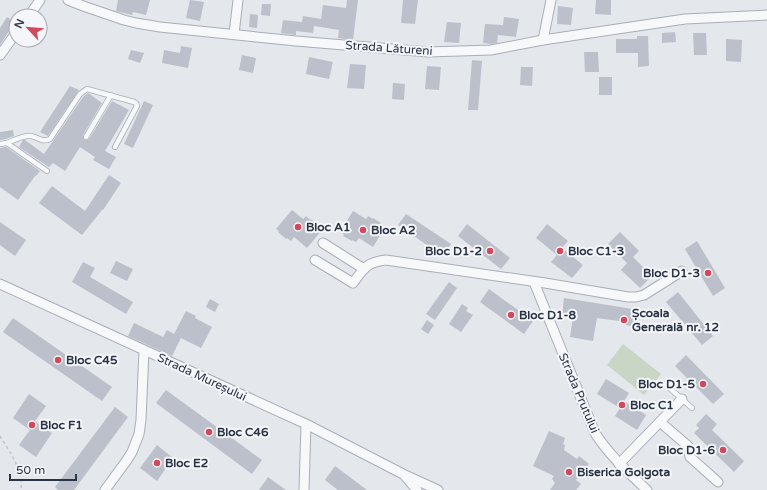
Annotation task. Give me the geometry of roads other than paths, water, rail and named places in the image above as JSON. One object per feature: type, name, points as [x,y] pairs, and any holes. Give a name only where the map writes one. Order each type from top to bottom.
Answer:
[{"type":"street","name":"Strada Lătureni","points":[[68,0],[99,12],[136,23],[160,27],[296,41],[428,52],[491,50],[543,40],[685,18],[767,15]]},
{"type":"street","points":[[234,34],[238,0]]},
{"type":"street","points":[[543,40],[551,0]]},
{"type":"street","points":[[0,55],[8,44]]},
{"type":"street","points":[[323,244],[364,269]]},
{"type":"street","points":[[315,260],[353,283],[370,263],[386,260],[620,296],[636,297],[644,295],[682,270]]},
{"type":"street","name":"Strada Prutului","points":[[534,282],[592,427],[599,440],[619,464],[647,490]]},
{"type":"street","name":"Strada Mureșului","points":[[0,284],[306,424],[403,474],[438,490]]},
{"type":"street","points":[[105,490],[132,452],[139,434],[144,350]]},
{"type":"street","points":[[619,464],[682,399]]},
{"type":"street","points":[[660,422],[688,446],[690,457],[718,482]]},
{"type":"street","points":[[304,490],[306,424]]},
{"type":"street","name":"Strada Mureșului","points":[[403,474],[417,490]]},
{"type":"lane","points":[[0,144],[8,143],[26,136],[31,136],[45,141],[50,139],[80,94],[87,89],[136,103],[137,106],[115,148]]},
{"type":"lane","points":[[86,137],[111,95]]},
{"type":"lane","points":[[8,143],[47,171]]},
{"type":"lane","points":[[665,384],[692,408]]},
{"type":"place","name":"Bloc A1","points":[[298,227]]},
{"type":"place","name":"Bloc A2","points":[[363,230]]},
{"type":"place","name":"Bloc D1-2","points":[[490,251]]},
{"type":"place","name":"Bloc C1-3","points":[[560,251]]},
{"type":"place","name":"Bloc D1-3","points":[[708,273]]},
{"type":"place","name":"Bloc D1-8","points":[[511,315]]},
{"type":"place","name":"Școala Generală nr. 12","points":[[624,320]]},
{"type":"place","name":"Bloc C45","points":[[58,360]]},
{"type":"place","name":"Bloc D1-5","points":[[703,384]]},
{"type":"place","name":"Bloc C1","points":[[622,405]]},
{"type":"place","name":"Bloc F1","points":[[32,425]]},
{"type":"place","name":"Bloc C46","points":[[209,432]]},
{"type":"place","name":"Bloc D1-6","points":[[723,450]]},
{"type":"place","name":"Bloc E2","points":[[157,463]]},
{"type":"place","name":"Biserica Golgota","points":[[569,472]]}]
